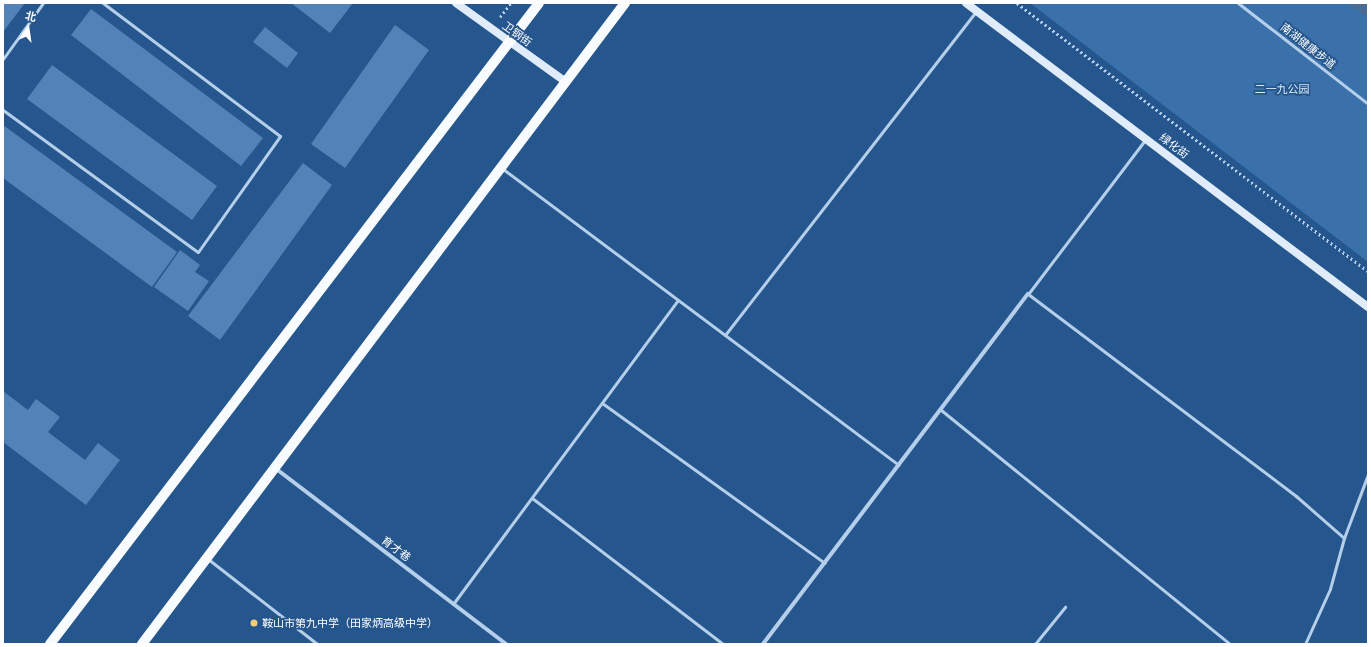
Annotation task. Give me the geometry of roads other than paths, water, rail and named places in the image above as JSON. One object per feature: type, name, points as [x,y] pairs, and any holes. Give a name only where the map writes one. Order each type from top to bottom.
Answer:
[{"type":"main road","name":"卫钢街","points":[[456,3],[566,82]]},
{"type":"main road","points":[[50,644],[539,3]]},
{"type":"main road","points":[[142,644],[625,3]]},
{"type":"main road","name":"绿化街","points":[[966,3],[1368,307]]},
{"type":"street","points":[[763,644],[1028,294]]},
{"type":"street","name":"育才巷","points":[[275,468],[506,644]]},
{"type":"lane","points":[[3,58],[43,3]]},
{"type":"lane","points":[[3,110],[198,252],[280,136],[103,3]]},
{"type":"lane","name":"南湖健康步道","points":[[1238,3],[1368,104]]},
{"type":"lane","points":[[725,335],[976,10]]},
{"type":"lane","points":[[1146,138],[1028,294],[1296,496],[1344,538]]},
{"type":"lane","points":[[502,168],[899,466]]},
{"type":"lane","points":[[453,604],[678,300]]},
{"type":"lane","points":[[602,402],[825,563]]},
{"type":"lane","points":[[941,410],[1230,644]]},
{"type":"lane","points":[[1305,644],[1330,589],[1344,538],[1368,474]]},
{"type":"lane","points":[[532,498],[723,644]]},
{"type":"lane","points":[[207,558],[317,644]]},
{"type":"lane","points":[[1035,644],[1065,607]]},
{"type":"place","name":"鞍山市第九中学（田家炳高级中学）","points":[[254,623]]},
{"type":"park label","name":"二一九公园","points":[[1282,89]]}]
